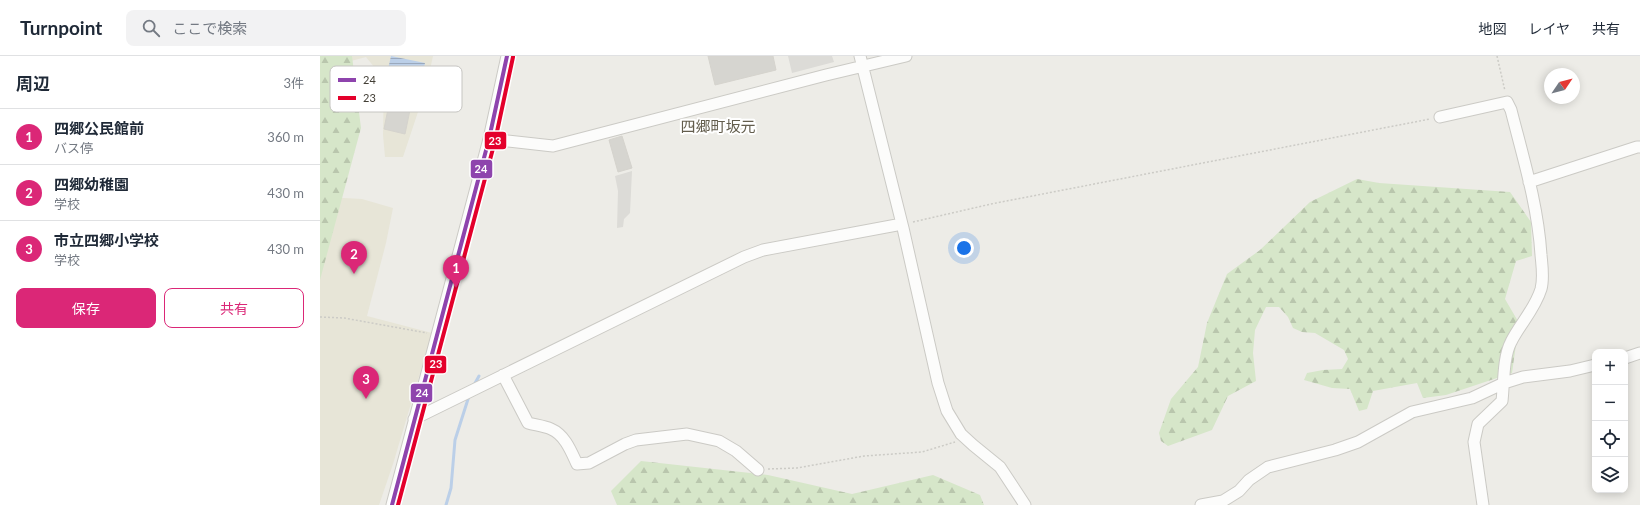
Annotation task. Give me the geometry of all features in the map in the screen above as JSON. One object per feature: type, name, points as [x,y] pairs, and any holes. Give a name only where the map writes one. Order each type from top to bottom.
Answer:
[{"type":"street","points":[[392,505],[489,139],[508,56]]},
{"type":"street","points":[[489,139],[553,146],[862,61],[906,56]]},
{"type":"street","points":[[862,61],[902,224],[938,383],[947,412],[966,438],[1000,467],[1023,504]]},
{"type":"street","points":[[1440,117],[1507,102],[1511,110],[1529,182],[1540,241],[1542,276],[1541,289],[1534,305],[1510,343],[1507,356],[1502,402],[1478,424],[1474,442],[1482,505]]},
{"type":"street","points":[[1529,182],[1640,147]]},
{"type":"street","points":[[414,419],[763,250],[902,224]]},
{"type":"street","points":[[1628,357],[1640,354]]},
{"type":"street","points":[[1201,505],[1223,501],[1239,491],[1249,480],[1268,467],[1335,450],[1358,442],[1412,412],[1472,398],[1504,383],[1522,377],[1570,371],[1592,366]]},
{"type":"street","points":[[503,375],[528,423],[551,428],[562,437],[577,464],[589,463],[625,444],[636,440],[687,434],[719,441],[736,451],[758,470]]},
{"type":"path","points":[[1497,56],[1507,102]]},
{"type":"path","points":[[902,224],[991,204],[1440,117]]},
{"type":"path","points":[[320,317],[344,318],[436,335]]},
{"type":"path","points":[[758,470],[797,468],[864,456],[922,452],[966,438]]},
{"type":"shaded area","points":[[350,56],[433,56],[431,66],[373,66],[366,57],[351,61]]},
{"type":"shaded area","points":[[788,56],[832,56],[834,62],[792,73]]},
{"type":"shaded area","points":[[383,112],[418,112],[403,157],[385,157],[383,135]]},
{"type":"shaded area","points":[[632,171],[630,213],[624,219],[623,227],[617,228],[618,191],[615,176]]},
{"type":"shaded area","points":[[326,197],[362,199],[393,208],[386,243],[367,316],[432,333],[393,464],[379,505],[320,505],[320,213]]},
{"type":"green space","points":[[320,56],[352,56],[353,66],[330,66],[330,112],[359,112],[361,128],[320,280]]},
{"type":"green space","points":[[1357,179],[1379,183],[1510,192],[1531,222],[1532,256],[1516,261],[1505,299],[1519,323],[1512,373],[1446,395],[1423,398],[1417,383],[1373,391],[1367,409],[1359,411],[1350,389],[1332,388],[1304,380],[1307,373],[1342,369],[1348,359],[1344,350],[1315,333],[1302,332],[1293,328],[1288,317],[1279,307],[1266,307],[1255,330],[1253,353],[1256,381],[1228,396],[1212,430],[1168,446],[1161,441],[1159,433],[1171,399],[1198,367],[1207,323],[1227,274],[1260,250],[1310,202]]},
{"type":"green space","points":[[641,461],[768,475],[852,494],[933,475],[980,495],[984,505],[617,505],[611,491]]},
{"type":"water","points":[[391,56],[425,63],[424,66],[389,66]]},
{"type":"building","points":[[708,56],[773,56],[776,70],[715,85]]},
{"type":"building","points":[[387,112],[410,112],[405,134],[384,129]]},
{"type":"building","points":[[622,136],[632,168],[618,172],[609,140]]},
{"type":"waterway","points":[[474,385],[479,376]]},
{"type":"waterway","points":[[446,505],[451,488],[455,440],[469,396]]},
{"type":"transit line","name":"24","points":[[392,505],[489,139],[507,56]]},
{"type":"transit line","name":"23","points":[[398,505],[495,141],[513,57]]},
{"type":"place","name":"四郷幼稚園","points":[[354,274]]},
{"type":"place","name":"四郷公民館前","points":[[456,288]]},
{"type":"place","name":"市立四郷小学校","points":[[366,399]]},
{"type":"district","name":"四郷町坂元","points":[[718,126]]}]
